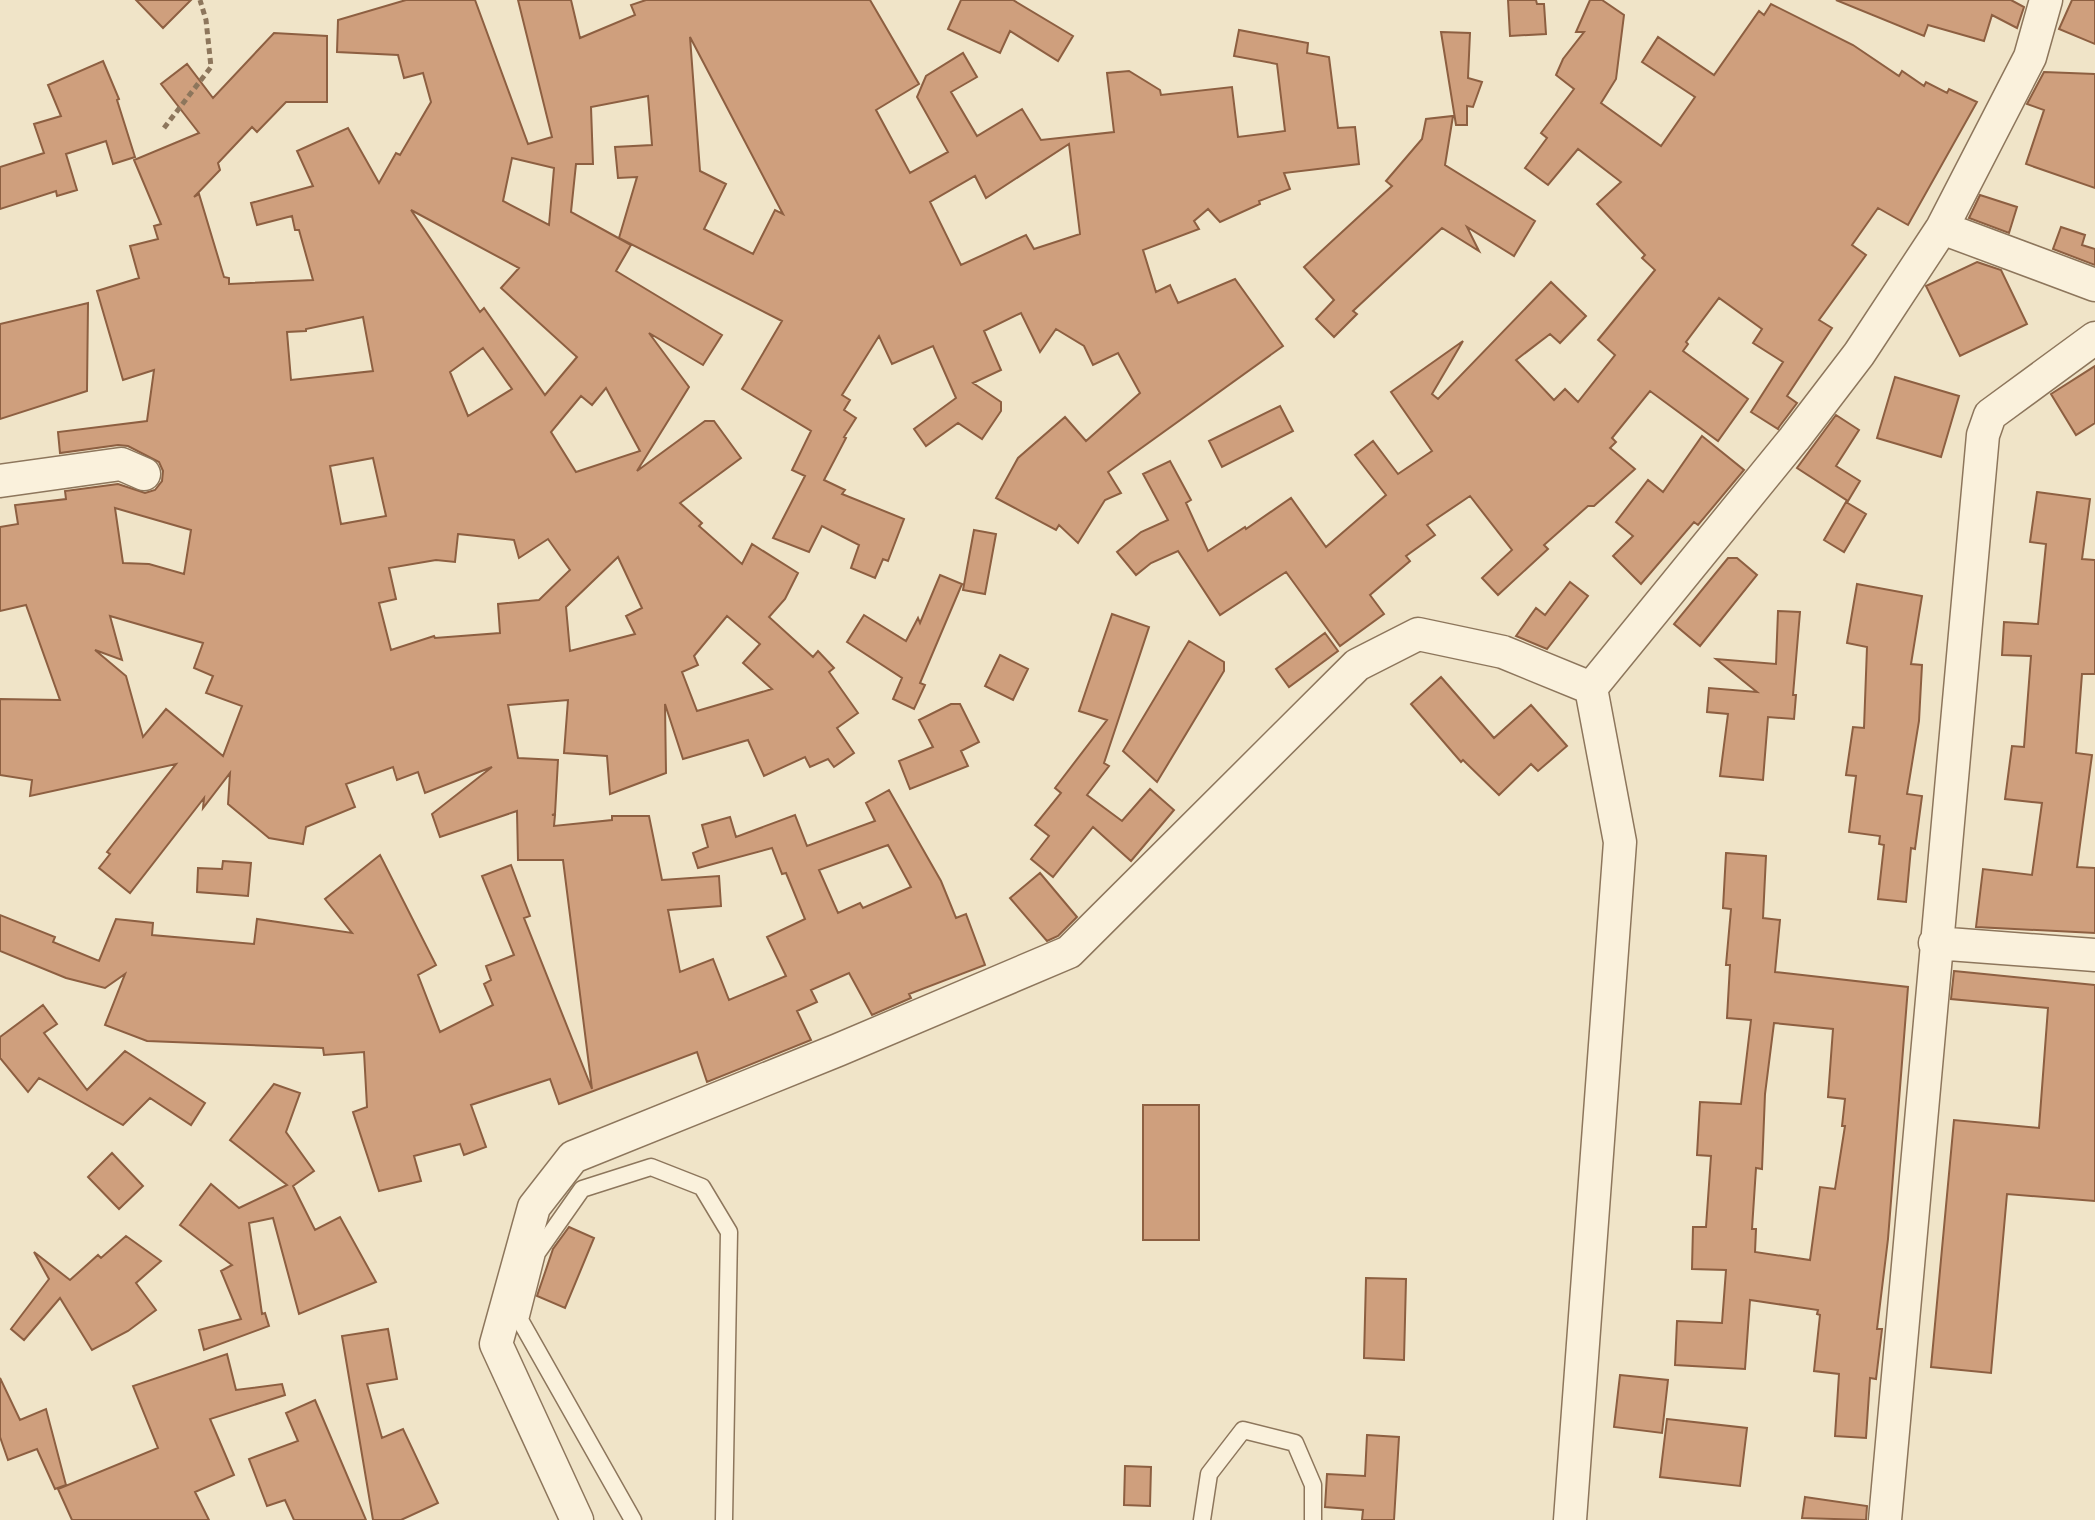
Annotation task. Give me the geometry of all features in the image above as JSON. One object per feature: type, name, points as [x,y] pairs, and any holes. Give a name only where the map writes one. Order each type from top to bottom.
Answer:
[{"type":"street","points":[[1570,1520],[1620,842],[1591,688],[1794,439],[1859,354],[1942,228],[2030,57],[2046,0]]},
{"type":"street","points":[[1942,228],[2095,285]]},
{"type":"street","points":[[1885,1520],[1983,435],[1990,415],[2095,338]]},
{"type":"street","points":[[0,481],[121,464],[144,474]]},
{"type":"street","points":[[577,1520],[496,1344],[534,1207],[573,1157],[1069,952],[1357,665],[1418,634],[1503,652],[1591,688]]},
{"type":"street","points":[[1935,943],[2095,955]]},
{"type":"lane","points":[[633,1520],[520,1320],[537,1253],[582,1189],[651,1167],[702,1187],[729,1232],[724,1520]]},
{"type":"lane","points":[[1202,1520],[1209,1474],[1243,1430],[1295,1443],[1313,1485],[1313,1520]]},
{"type":"path","points":[[164,128],[211,67],[206,20],[200,0]]},
{"type":"building","points":[[136,0],[191,0],[163,28]]},
{"type":"building","points":[[406,0],[475,0],[528,144],[552,137],[518,0],[571,0],[580,38],[635,15],[631,5],[646,0],[870,0],[919,84],[876,110],[910,173],[948,152],[917,97],[926,76],[963,53],[977,77],[951,92],[977,136],[1022,109],[1041,140],[1114,132],[1107,73],[1129,71],[1160,90],[1161,95],[1232,87],[1238,137],[1285,131],[1277,64],[1234,56],[1239,30],[1308,43],[1307,53],[1329,57],[1338,128],[1355,127],[1359,164],[1284,173],[1290,189],[1220,222],[1208,209],[1194,221],[1199,229],[1143,250],[1156,292],[1170,285],[1178,303],[1235,279],[1283,346],[1108,472],[1121,493],[1105,500],[1078,543],[1059,525],[1056,530],[996,498],[1018,458],[1065,417],[1086,441],[1140,393],[1118,353],[1093,365],[1084,346],[1056,329],[1040,352],[1021,313],[984,331],[1001,370],[973,383],[1001,402],[1001,411],[982,439],[958,423],[926,446],[914,429],[956,398],[933,346],[892,364],[879,336],[842,395],[850,400],[844,410],[856,418],[824,480],[845,490],[842,494],[904,519],[888,561],[883,559],[875,578],[851,568],[859,545],[822,526],[809,552],[773,538],[805,476],[792,470],[811,431],[742,389],[782,321],[619,238],[637,177],[618,178],[615,147],[652,145],[648,96],[591,107],[593,164],[576,164],[571,212],[631,245],[616,271],[722,335],[703,365],[649,333],[689,387],[637,471],[705,421],[714,421],[741,458],[680,503],[702,523],[699,526],[742,564],[752,544],[798,573],[785,599],[769,617],[813,657],[818,651],[834,668],[829,672],[858,713],[837,728],[854,753],[834,767],[828,759],[810,767],[805,757],[764,776],[748,740],[683,759],[665,704],[666,773],[610,794],[607,756],[564,753],[568,700],[508,705],[518,758],[558,760],[555,814],[552,815],[555,815],[554,826],[612,820],[612,816],[649,816],[662,880],[719,876],[721,906],[668,910],[680,972],[713,959],[729,1000],[786,976],[767,937],[805,919],[772,848],[698,868],[693,853],[708,847],[702,825],[730,817],[736,837],[795,815],[807,846],[875,821],[866,803],[889,790],[941,881],[956,918],[966,914],[985,965],[909,994],[911,998],[872,1015],[849,973],[811,990],[817,1002],[797,1011],[811,1040],[707,1082],[697,1052],[559,1104],[550,1079],[471,1105],[486,1147],[464,1155],[460,1144],[414,1156],[421,1181],[379,1191],[353,1112],[367,1107],[364,1052],[324,1055],[323,1048],[147,1041],[105,1025],[125,974],[105,988],[66,978],[0,951],[0,915],[55,937],[53,942],[99,961],[116,919],[153,923],[152,935],[254,944],[257,919],[352,933],[325,899],[380,855],[436,965],[418,975],[440,1032],[493,1005],[484,984],[491,980],[486,966],[514,955],[482,876],[511,865],[530,916],[524,918],[592,1089],[563,860],[518,860],[517,811],[440,837],[432,814],[492,767],[425,793],[418,772],[397,780],[393,767],[346,784],[355,807],[306,827],[303,844],[269,838],[228,804],[230,773],[203,808],[204,798],[130,893],[99,868],[110,854],[107,852],[176,764],[30,796],[32,780],[0,775],[0,699],[60,700],[26,605],[0,611],[0,527],[18,524],[15,505],[66,499],[65,491],[118,484],[145,493],[155,490],[162,481],[163,471],[159,462],[128,446],[60,453],[58,432],[147,421],[154,370],[123,380],[97,291],[139,278],[130,246],[158,239],[154,226],[161,224],[134,160],[199,133],[161,84],[187,64],[213,98],[274,33],[327,36],[327,102],[286,102],[257,132],[252,127],[218,163],[220,170],[194,197],[199,194],[224,277],[229,278],[229,284],[313,280],[292,216],[257,225],[251,203],[313,186],[297,151],[348,128],[379,183],[396,153],[400,155],[431,102],[423,73],[404,78],[398,55],[337,52],[338,20]],"holes":[[[690,37],[783,214],[775,210],[753,254],[704,229],[726,184],[700,171]],[[1069,144],[1080,234],[1034,249],[1026,235],[961,265],[930,202],[975,176],[986,198]],[[512,158],[554,168],[549,225],[503,201]],[[411,210],[519,268],[501,288],[577,357],[545,395],[484,308],[480,312]],[[363,317],[373,371],[291,380],[287,332],[306,331]],[[483,348],[512,389],[468,416],[450,372]],[[606,388],[640,451],[576,472],[551,432],[581,396],[592,405]],[[373,458],[386,516],[341,524],[330,466]],[[115,508],[191,530],[184,574],[149,564],[123,563]],[[458,534],[514,540],[519,558],[548,539],[570,570],[539,600],[498,604],[500,633],[434,636],[391,650],[379,603],[396,599],[389,568],[436,560],[455,562]],[[618,557],[642,608],[626,616],[635,634],[570,651],[566,607]],[[110,616],[203,643],[194,668],[213,676],[206,693],[242,706],[223,756],[166,709],[143,737],[126,676],[95,650],[122,660]],[[727,616],[760,644],[743,663],[772,689],[697,711],[682,672],[698,665],[694,656]],[[888,845],[911,887],[863,908],[860,903],[838,913],[819,870]]]},
{"type":"building","points":[[961,0],[1013,0],[1073,36],[1058,61],[1010,31],[1000,53],[948,29]]},
{"type":"building","points":[[1508,0],[1536,0],[1537,4],[1544,4],[1546,34],[1510,36]]},
{"type":"building","points":[[1590,0],[1602,0],[1624,15],[1616,79],[1601,103],[1661,146],[1695,97],[1642,62],[1658,37],[1714,75],[1759,11],[1764,15],[1771,4],[1853,45],[1899,76],[1902,71],[1924,86],[1926,82],[1947,93],[1949,89],[1977,102],[1908,225],[1878,208],[1852,245],[1866,255],[1819,320],[1832,328],[1787,396],[1797,403],[1778,429],[1751,412],[1783,362],[1753,343],[1762,329],[1719,298],[1686,342],[1688,344],[1683,351],[1748,399],[1718,441],[1650,391],[1612,438],[1616,442],[1610,448],[1635,469],[1544,545],[1548,549],[1498,595],[1482,578],[1512,550],[1470,496],[1427,525],[1435,535],[1406,556],[1410,561],[1370,595],[1384,614],[1340,646],[1286,572],[1220,615],[1178,551],[1151,563],[1136,575],[1117,552],[1141,532],[1168,520],[1143,474],[1170,461],[1191,500],[1186,503],[1208,551],[1291,498],[1326,547],[1386,495],[1355,455],[1373,441],[1398,474],[1432,451],[1391,392],[1463,341],[1432,394],[1438,399],[1551,282],[1586,316],[1560,343],[1550,334],[1516,360],[1554,400],[1565,389],[1578,402],[1615,355],[1598,340],[1655,270],[1597,204],[1621,182],[1578,149],[1548,185],[1525,168],[1547,138],[1541,133],[1574,89],[1556,75],[1563,59],[1584,32],[1576,32]]},
{"type":"building","points":[[1836,0],[2011,0],[2024,7],[2017,28],[1992,15],[1984,41],[1928,25],[1924,36]]},
{"type":"building","points":[[2072,0],[2095,0],[2095,44],[2059,29]]},
{"type":"building","points":[[1441,32],[1470,33],[1468,78],[1482,82],[1473,107],[1467,106],[1467,125],[1456,125]]},
{"type":"building","points":[[103,61],[119,99],[135,157],[113,164],[106,141],[66,154],[77,190],[57,196],[56,191],[0,209],[0,167],[44,153],[34,124],[61,116],[48,85]]},
{"type":"building","points":[[2044,72],[2095,74],[2095,188],[2026,164],[2044,110],[2027,104]]},
{"type":"building","points":[[1453,116],[1445,165],[1535,221],[1514,256],[1467,227],[1479,251],[1442,228],[1353,311],[1357,314],[1334,337],[1316,319],[1334,300],[1304,267],[1392,186],[1386,181],[1422,139],[1426,119]]},
{"type":"building","points":[[1980,195],[2017,207],[2009,233],[1969,218]]},
{"type":"building","points":[[2061,227],[2085,235],[2082,245],[2095,249],[2095,265],[2053,249]]},
{"type":"building","points":[[1977,262],[2001,270],[2027,324],[1960,356],[1926,286]]},
{"type":"building","points":[[88,303],[87,391],[0,419],[0,324]]},
{"type":"building","points":[[2095,366],[2095,423],[2076,435],[2051,394]]},
{"type":"building","points":[[1895,377],[1959,396],[1941,457],[1877,438]]},
{"type":"building","points":[[1280,406],[1293,431],[1222,467],[1209,441]]},
{"type":"building","points":[[1836,415],[1859,430],[1836,466],[1860,481],[1848,501],[1797,468]]},
{"type":"building","points":[[1702,436],[1744,470],[1698,525],[1694,522],[1641,584],[1613,556],[1633,536],[1616,522],[1648,480],[1663,492]]},
{"type":"building","points":[[2037,492],[2090,499],[2082,559],[2095,560],[2095,674],[2082,674],[2076,753],[2092,755],[2077,867],[2095,868],[2095,933],[1976,927],[1983,869],[2032,875],[2042,803],[2005,799],[2012,746],[2024,747],[2031,656],[2002,655],[2004,622],[2038,624],[2046,544],[2030,542]]},
{"type":"building","points":[[1846,502],[1866,514],[1844,552],[1824,540]]},
{"type":"building","points":[[974,530],[996,534],[985,594],[963,590]]},
{"type":"building","points":[[1728,558],[1737,558],[1757,575],[1700,646],[1674,624]]},
{"type":"building","points":[[940,575],[962,584],[920,683],[925,685],[914,709],[893,699],[902,678],[847,642],[864,615],[906,641],[918,618],[920,623]]},
{"type":"building","points":[[1570,582],[1588,596],[1547,649],[1516,636],[1536,608],[1545,615]]},
{"type":"building","points":[[1857,584],[1922,596],[1911,664],[1922,665],[1919,721],[1907,794],[1922,796],[1915,849],[1911,848],[1906,902],[1878,899],[1884,845],[1879,844],[1880,836],[1849,832],[1856,776],[1846,775],[1853,727],[1864,728],[1867,647],[1847,643]]},
{"type":"building","points":[[1778,611],[1800,612],[1794,719],[1768,717],[1763,780],[1720,776],[1728,714],[1707,712],[1709,688],[1757,692],[1716,659],[1776,664]]},
{"type":"building","points":[[1112,614],[1149,627],[1104,763],[1109,766],[1087,795],[1122,821],[1150,789],[1174,810],[1131,861],[1093,827],[1053,877],[1031,859],[1049,836],[1035,825],[1061,793],[1055,788],[1107,720],[1079,711]]},
{"type":"building","points":[[1325,633],[1338,651],[1289,687],[1276,669]]},
{"type":"building","points":[[1189,641],[1224,662],[1224,671],[1157,782],[1123,751]]},
{"type":"building","points":[[1000,655],[1028,669],[1013,700],[985,686]]},
{"type":"building","points":[[1441,677],[1494,738],[1531,705],[1567,746],[1538,771],[1531,764],[1499,795],[1463,760],[1461,762],[1411,704]]},
{"type":"building","points":[[951,704],[960,704],[979,742],[961,751],[968,766],[910,789],[899,761],[933,747],[919,720]]},
{"type":"building","points":[[1726,853],[1766,856],[1763,918],[1780,920],[1775,972],[1908,987],[1888,1239],[1877,1329],[1882,1329],[1876,1379],[1870,1378],[1866,1438],[1835,1436],[1839,1374],[1814,1371],[1818,1310],[1750,1300],[1745,1369],[1675,1365],[1677,1321],[1722,1323],[1726,1270],[1692,1269],[1693,1227],[1706,1227],[1711,1156],[1697,1155],[1700,1102],[1741,1104],[1751,1020],[1727,1018],[1730,965],[1726,965],[1731,909],[1723,908]],"holes":[[[1774,1023],[1833,1029],[1828,1097],[1845,1099],[1842,1126],[1845,1126],[1835,1189],[1820,1187],[1810,1260],[1755,1252],[1756,1229],[1752,1229],[1756,1168],[1762,1169],[1765,1094]]]},
{"type":"building","points":[[223,861],[251,863],[248,896],[197,892],[198,868],[222,869]]},
{"type":"building","points":[[1040,873],[1077,917],[1058,936],[1047,941],[1010,898]]},
{"type":"building","points":[[1954,971],[2095,985],[2095,1201],[2007,1194],[1991,1373],[1931,1367],[1954,1120],[2039,1128],[2048,1008],[1951,999]]},
{"type":"building","points":[[43,1005],[57,1024],[44,1033],[87,1090],[125,1051],[205,1103],[191,1125],[150,1098],[123,1125],[39,1078],[28,1092],[0,1058],[0,1037]]},
{"type":"building","points":[[274,1084],[300,1093],[286,1132],[314,1171],[293,1186],[315,1230],[340,1217],[376,1282],[299,1314],[273,1218],[249,1223],[262,1314],[265,1313],[269,1326],[204,1350],[199,1330],[241,1319],[221,1271],[232,1265],[180,1225],[211,1184],[239,1208],[287,1185],[230,1140]]},
{"type":"building","points":[[1143,1105],[1199,1105],[1199,1240],[1143,1240]]},
{"type":"building","points":[[112,1153],[143,1186],[119,1209],[88,1177]]},
{"type":"building","points":[[569,1227],[594,1238],[565,1308],[537,1296],[553,1249]]},
{"type":"building","points":[[126,1236],[161,1261],[136,1283],[156,1310],[128,1331],[92,1350],[60,1298],[24,1340],[11,1329],[49,1279],[34,1252],[70,1280]]},
{"type":"building","points":[[1366,1278],[1406,1279],[1404,1360],[1364,1358]]},
{"type":"building","points":[[388,1329],[397,1379],[367,1384],[382,1438],[403,1429],[438,1503],[401,1520],[373,1520],[342,1336]]},
{"type":"building","points":[[227,1354],[236,1390],[282,1384],[285,1395],[210,1419],[234,1475],[195,1492],[209,1520],[72,1520],[58,1489],[158,1448],[133,1386]]},
{"type":"building","points":[[1620,1375],[1668,1380],[1662,1433],[1614,1427]]},
{"type":"building","points":[[0,1378],[20,1420],[46,1409],[66,1485],[55,1489],[37,1449],[8,1460],[0,1437]]},
{"type":"building","points":[[315,1400],[366,1520],[294,1520],[285,1500],[267,1506],[249,1459],[298,1441],[286,1413]]},
{"type":"building","points":[[1667,1419],[1747,1428],[1740,1486],[1660,1477]]},
{"type":"building","points":[[1367,1435],[1399,1437],[1394,1520],[1362,1520],[1363,1510],[1325,1507],[1327,1474],[1365,1476]]},
{"type":"building","points":[[1125,1466],[1151,1467],[1150,1506],[1124,1505]]},
{"type":"building","points":[[1805,1497],[1867,1506],[1866,1520],[1802,1518]]}]
